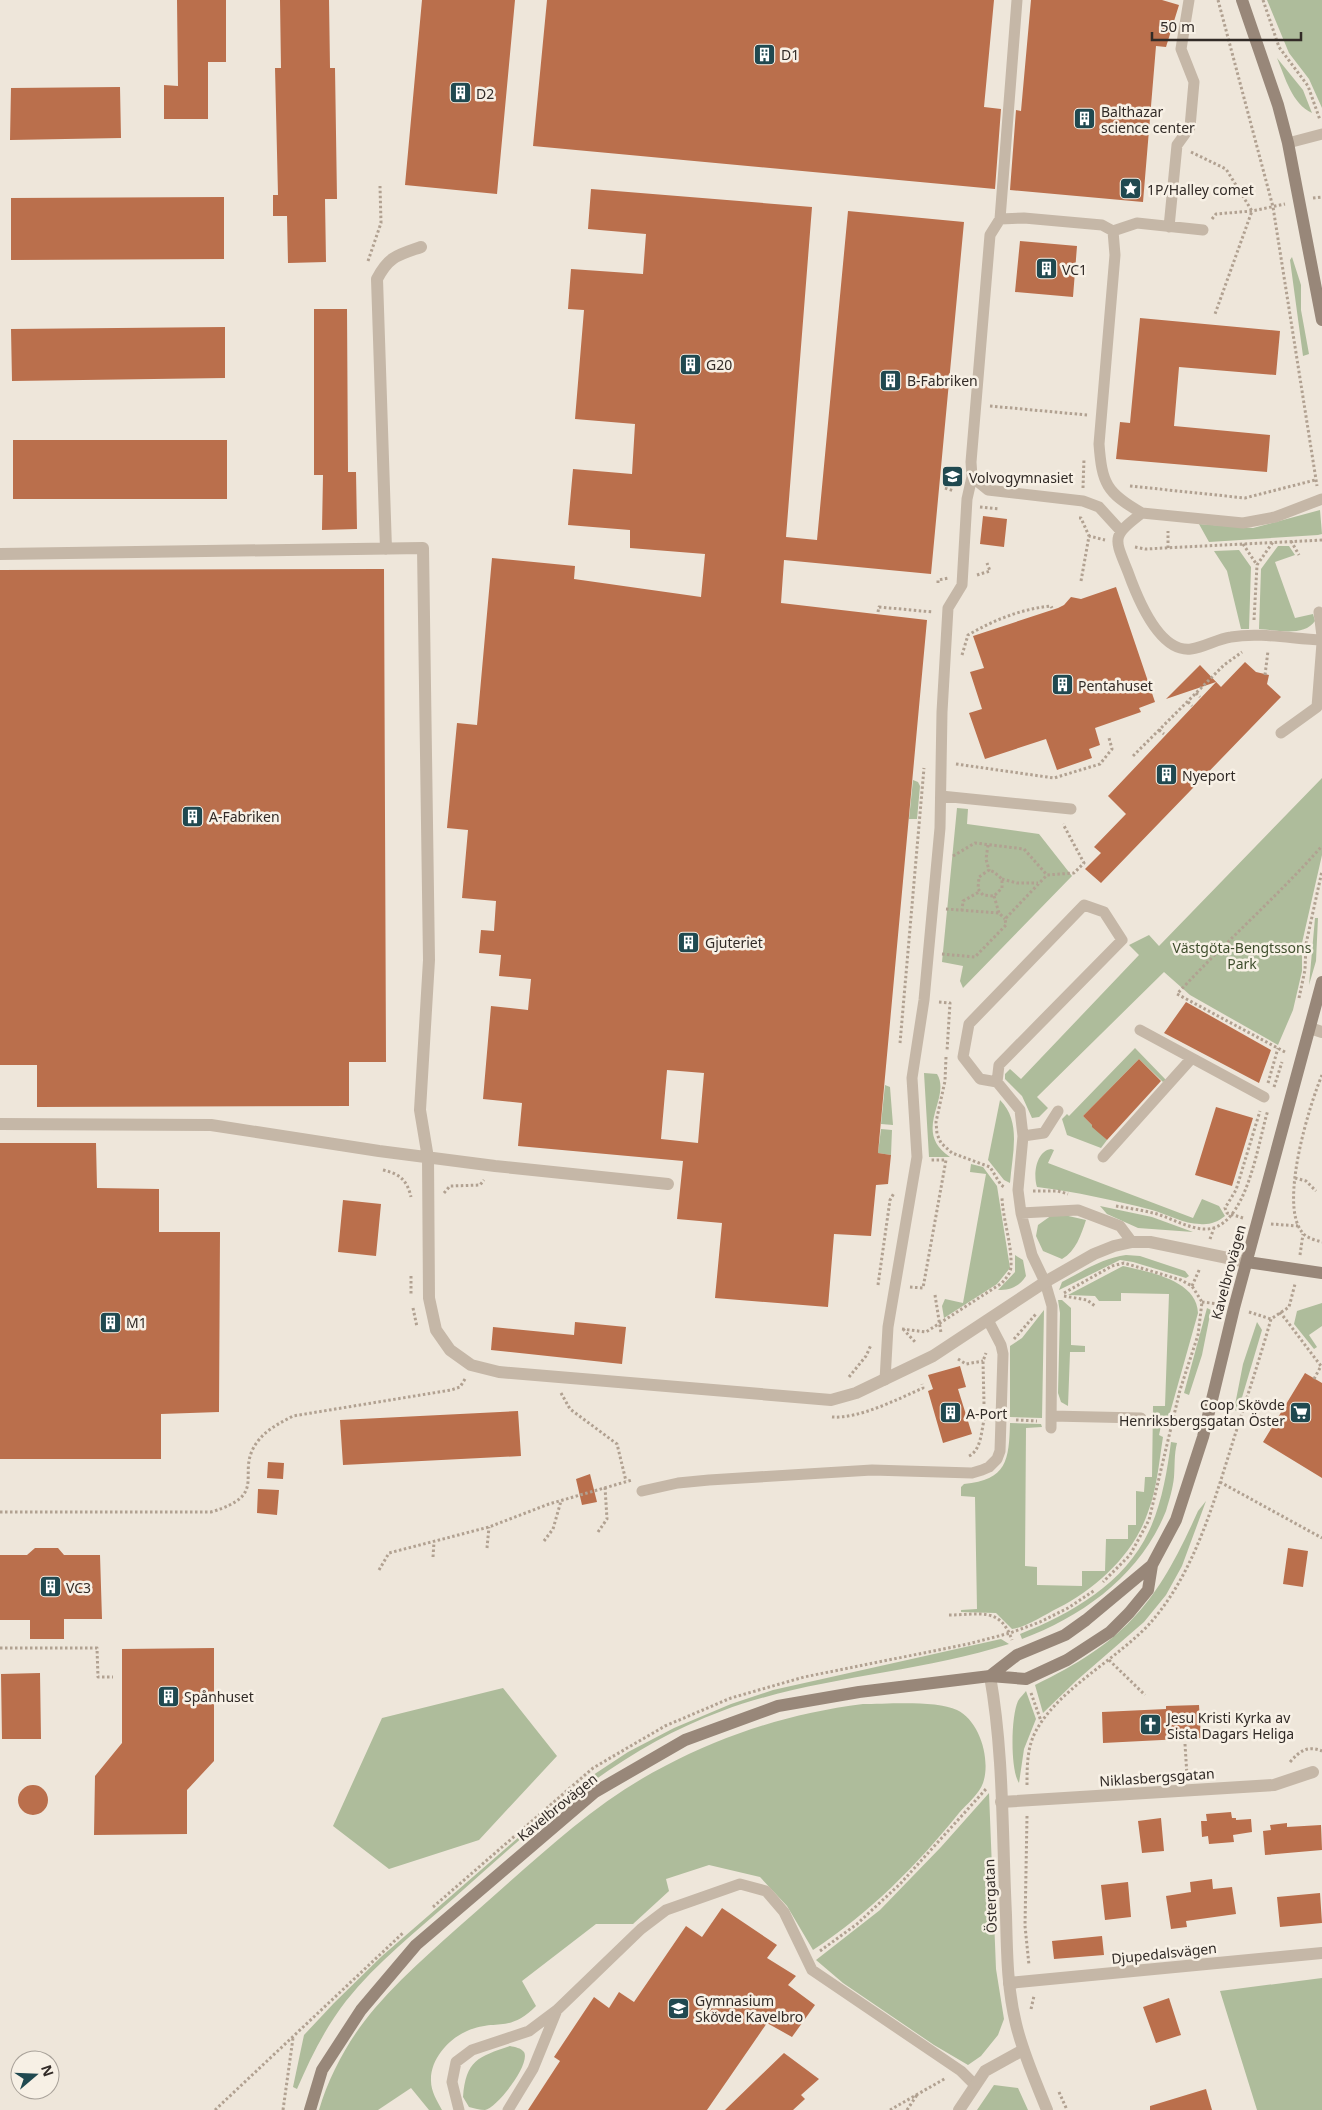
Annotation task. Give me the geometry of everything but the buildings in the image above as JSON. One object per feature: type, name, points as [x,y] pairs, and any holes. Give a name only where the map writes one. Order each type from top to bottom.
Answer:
[{"type":"main road","points":[[1242,0],[1278,105],[1288,143],[1322,320]]},
{"type":"main road","name":"Kavelbrovägen","points":[[310,2110],[322,2070],[356,2017],[416,1945],[595,1792],[685,1740],[778,1706],[859,1692],[990,1676],[1026,1679],[1067,1660],[1110,1632],[1130,1613],[1148,1590],[1152,1565],[1176,1520],[1203,1436],[1247,1262],[1316,1030],[1322,982]]},
{"type":"main road","points":[[1247,1262],[1322,1273]]},
{"type":"main road","name":"Kavelbrovägen","points":[[990,1676],[1017,1655],[1065,1635],[1152,1565]]},
{"type":"street","points":[[386,549],[377,279],[385,264],[395,256],[421,247]]},
{"type":"street","points":[[0,554],[423,548],[429,960],[420,1110],[428,1158],[428,1282],[431,1313],[436,1330],[450,1350],[472,1365],[499,1372],[821,1401],[842,1398],[885,1380],[933,1356],[1045,1282],[1094,1254],[1132,1242],[1150,1242],[1177,1246],[1247,1262]]},
{"type":"street","points":[[0,1124],[192,1123],[428,1158],[668,1184]]},
{"type":"street","name":"Östergatan","points":[[990,1676],[995,1704],[1009,1983],[1016,2024],[1023,2050],[1047,2110]]},
{"type":"street","name":"Niklasbergsgatan","points":[[1001,1802],[1274,1785],[1313,1772]]},
{"type":"street","name":"Djupedalsvägen","points":[[1009,1983],[1322,1952]]},
{"type":"street","points":[[959,2110],[985,2071],[1023,2050]]},
{"type":"lane","points":[[885,1380],[888,1327],[917,1157],[912,1078],[924,1000],[931,936],[940,796],[942,712],[948,608],[962,585],[967,499],[972,477],[971,462],[990,235],[1000,219],[1017,0]]},
{"type":"lane","points":[[1169,227],[1177,145],[1190,127],[1194,82],[1181,49],[1189,0]]},
{"type":"lane","points":[[1288,143],[1322,134]]},
{"type":"lane","points":[[1000,219],[1024,218],[1102,226],[1113,230],[1138,223],[1203,230]]},
{"type":"lane","points":[[1113,230],[1116,255],[1099,444],[1101,471],[1108,488],[1125,504],[1142,513],[1243,523],[1275,517],[1322,499]]},
{"type":"lane","points":[[972,477],[988,490],[1082,501],[1099,507],[1120,530]]},
{"type":"lane","points":[[1142,513],[1120,530],[1116,543],[1130,578],[1158,633],[1172,646],[1189,649],[1231,636],[1322,642],[1318,707],[1281,733]]},
{"type":"lane","points":[[1319,612],[1322,636]]},
{"type":"lane","points":[[940,796],[1071,810]]},
{"type":"lane","points":[[997,1082],[1000,1065],[1122,940],[1104,912],[1084,905],[969,1024],[963,1057],[980,1079],[997,1082],[1020,1110],[1023,1136],[1018,1190],[1021,1212],[1032,1255],[1045,1282],[1052,1306],[1051,1422],[1141,1418]]},
{"type":"lane","points":[[1140,1030],[1191,1059],[1269,1096]]},
{"type":"lane","points":[[1103,1157],[1191,1059]]},
{"type":"lane","points":[[1023,1136],[1044,1133],[1058,1111]]},
{"type":"lane","points":[[1021,1212],[1078,1210],[1120,1226],[1132,1242]]},
{"type":"lane","points":[[642,1491],[709,1480],[872,1470],[972,1473],[990,1467],[997,1460],[1001,1439],[1003,1354],[1001,1345],[988,1320]]},
{"type":"lane","points":[[459,2110],[452,2082],[456,2062],[472,2050],[528,2031],[556,2010],[641,1930],[666,1910],[740,1884],[766,1891],[784,1912],[812,1970],[961,2072],[975,2085]]},
{"type":"lane","points":[[508,2110],[533,2069],[556,2010]]},
{"type":"path","points":[[1218,0],[1273,207],[1317,487]]},
{"type":"path","points":[[1262,0],[1279,47],[1308,86],[1319,116]]},
{"type":"path","points":[[1177,145],[1226,169],[1252,211]]},
{"type":"path","points":[[1315,198],[1322,197]]},
{"type":"path","points":[[1203,230],[1216,214],[1252,211],[1281,205]]},
{"type":"path","points":[[1215,314],[1252,211]]},
{"type":"path","points":[[987,406],[1087,414]]},
{"type":"path","points":[[1124,485],[1170,493],[1245,498],[1315,480]]},
{"type":"path","points":[[945,488],[956,492]]},
{"type":"path","points":[[1081,581],[1088,536],[1082,518]]},
{"type":"path","points":[[1168,521],[1168,548]]},
{"type":"path","points":[[1088,536],[1106,541]]},
{"type":"path","points":[[1128,546],[1145,549],[1322,540]]},
{"type":"path","points":[[1290,541],[1299,555]]},
{"type":"path","points":[[1254,629],[1257,565],[1273,542]]},
{"type":"path","points":[[1243,544],[1257,565]]},
{"type":"path","points":[[961,661],[968,636],[979,629],[1031,608],[1051,606],[1052,608]]},
{"type":"path","points":[[878,612],[880,607],[936,612]]},
{"type":"path","points":[[1260,651],[1276,652]]},
{"type":"path","points":[[1265,674],[1268,651]]},
{"type":"path","points":[[1133,756],[1224,665],[1240,653],[1247,652]]},
{"type":"path","points":[[1196,693],[1200,697]]},
{"type":"path","points":[[1188,702],[1192,706]]},
{"type":"path","points":[[1159,730],[1164,734]]},
{"type":"path","points":[[956,764],[1054,778],[1100,764],[1112,749],[1109,738]]},
{"type":"path","points":[[900,1045],[924,760]]},
{"type":"path","points":[[1005,919],[1047,875],[1074,873],[1084,863],[1053,808]]},
{"type":"path","points":[[950,857],[975,843],[1024,849],[1047,875]]},
{"type":"path","points":[[988,845],[986,860],[989,870],[1002,879],[1017,883],[1039,883]]},
{"type":"path","points":[[1284,1052],[1177,994],[1215,953],[1288,884],[1322,846]]},
{"type":"path","points":[[979,892],[979,877],[989,870]]},
{"type":"path","points":[[1297,1007],[1305,970],[1310,926],[1322,871]]},
{"type":"path","points":[[979,892],[988,897],[994,896],[1002,888],[1002,879]]},
{"type":"path","points":[[962,911],[963,901],[979,892]]},
{"type":"path","points":[[941,954],[975,957],[1006,924],[1005,919],[999,913],[994,896]]},
{"type":"path","points":[[945,909],[999,913]]},
{"type":"path","points":[[903,1329],[926,1332],[1002,1283],[1008,1275],[1010,1260],[1002,1215],[1001,1186],[990,1167],[952,1153],[941,1143],[937,1134],[936,1122],[945,1081],[950,1003]]},
{"type":"path","points":[[1240,1218],[1227,1213],[1225,1208],[1236,1190],[1287,1043]]},
{"type":"path","points":[[1213,1232],[1214,1228],[1224,1224],[1233,1216],[1247,1188],[1269,1096],[1278,1048]]},
{"type":"path","points":[[1322,1075],[1305,1128],[1295,1178],[1294,1193],[1298,1226],[1303,1234],[1322,1242]]},
{"type":"path","points":[[908,1295],[910,1287],[923,1288],[946,1160],[929,1160]]},
{"type":"path","points":[[376,1168],[399,1175],[408,1183],[412,1202]]},
{"type":"path","points":[[1295,1178],[1306,1181],[1316,1191]]},
{"type":"path","points":[[1001,1186],[1009,1190]]},
{"type":"path","points":[[878,1289],[890,1200],[898,1187]]},
{"type":"path","points":[[1267,1223],[1298,1226]]},
{"type":"path","points":[[1302,1243],[1303,1234]]},
{"type":"path","points":[[1057,1297],[1112,1266],[1124,1263],[1181,1280],[1192,1286],[1202,1302],[1211,1302]]},
{"type":"path","points":[[411,1270],[412,1296],[418,1328]]},
{"type":"path","points":[[1192,1286],[1198,1277]]},
{"type":"path","points":[[1061,1294],[1071,1299],[1087,1300],[1095,1306]]},
{"type":"path","points":[[935,1295],[938,1325],[942,1336]]},
{"type":"path","points":[[1009,1342],[1016,1338],[1037,1312]]},
{"type":"path","points":[[1280,1312],[1321,1366],[1314,1379]]},
{"type":"path","points":[[1262,1316],[1271,1320]]},
{"type":"path","points":[[904,1320],[903,1329],[916,1343]]},
{"type":"path","points":[[844,1381],[866,1356],[874,1339]]},
{"type":"path","points":[[962,1459],[974,1454],[979,1446],[984,1420],[984,1361],[986,1353],[993,1349]]},
{"type":"path","points":[[955,1358],[966,1364],[984,1361]]},
{"type":"path","points":[[456,1376],[474,1381]]},
{"type":"path","points":[[0,1512],[211,1512],[229,1507],[246,1494],[249,1482],[250,1458],[257,1442],[273,1426],[293,1416],[451,1390],[460,1387],[465,1379]]},
{"type":"path","points":[[822,1416],[842,1418],[852,1415],[898,1399],[922,1388],[922,1384]]},
{"type":"path","points":[[551,1391],[570,1393]]},
{"type":"path","points":[[560,1392],[570,1409],[617,1444],[626,1481]]},
{"type":"path","points":[[1010,1420],[1051,1422]]},
{"type":"path","points":[[379,1570],[389,1554],[488,1528],[562,1500],[634,1480]]},
{"type":"path","points":[[1220,1482],[1322,1538]]},
{"type":"path","points":[[598,1532],[608,1519],[605,1487]]},
{"type":"path","points":[[544,1541],[553,1529],[562,1500]]},
{"type":"path","points":[[487,1548],[488,1528]]},
{"type":"path","points":[[433,1557],[434,1542]]},
{"type":"path","points":[[949,1615],[994,1615],[1003,1622],[1010,1633]]},
{"type":"path","points":[[0,1648],[97,1648],[98,1677],[113,1677]]},
{"type":"path","points":[[1109,1660],[1145,1695]]},
{"type":"path","points":[[1030,1689],[1041,1721]]},
{"type":"path","points":[[1185,1744],[1187,1781]]},
{"type":"path","points":[[807,1960],[857,1924],[900,1884],[940,1842],[985,1789]]},
{"type":"path","points":[[1032,2013],[1033,1991]]},
{"type":"path","points":[[283,2110],[294,2037]]},
{"type":"path","points":[[890,2110],[961,2072]]},
{"type":"path","points":[[1057,2087],[1067,2110]]},
{"type":"path","points":[[907,2110],[918,2095]]},
{"type":"green space","points":[[1267,0],[1322,0],[1322,108],[1309,79],[1289,53]]},
{"type":"green space","points":[[1277,58],[1303,90],[1312,113],[1305,109],[1294,97]]},
{"type":"green space","points":[[1292,257],[1301,285],[1301,310],[1309,354],[1303,356],[1290,260]]},
{"type":"green space","points":[[1320,510],[1322,534],[1318,535],[1209,542],[1199,524],[1253,528]]},
{"type":"green space","points":[[1278,546],[1289,546],[1295,555],[1275,562],[1295,618],[1313,614],[1315,621],[1310,626],[1297,631],[1259,629],[1261,569]]},
{"type":"green space","points":[[1239,550],[1251,567],[1249,629],[1241,629],[1227,571],[1214,551]]},
{"type":"green space","name":"Västgöta-Bengtssons Park","points":[[1322,778],[1322,855],[1302,943],[1302,971],[1293,1010],[1278,1045],[1190,995],[1164,972],[1037,1097],[1048,1108],[1039,1117],[1032,1118],[1022,1096],[1005,1079],[1005,1074],[1010,1069],[1021,1079],[1139,955],[1129,945],[1149,935],[1159,946]]},
{"type":"green space","points":[[913,780],[918,782],[920,786],[917,819],[909,819]]},
{"type":"green space","points":[[957,808],[968,809],[967,824],[1039,834],[1072,876],[963,988],[960,981],[963,966],[942,962]]},
{"type":"green space","points":[[1315,918],[1318,918],[1316,961],[1309,985]]},
{"type":"green space","points":[[1135,1048],[1166,1080],[1163,1082],[1139,1059],[1083,1116],[1107,1140],[1101,1148],[1067,1135],[1062,1119],[1067,1114],[1069,1116]]},
{"type":"green space","points":[[924,1073],[937,1074],[940,1083],[940,1093],[934,1115],[934,1136],[939,1147],[950,1157],[929,1157]]},
{"type":"green space","points":[[885,1085],[890,1087],[893,1125],[881,1124]]},
{"type":"green space","points":[[1000,1100],[1007,1109],[1013,1128],[1014,1150],[1010,1183],[1004,1180],[988,1160]]},
{"type":"green space","points":[[881,1129],[892,1130],[891,1155],[878,1153]]},
{"type":"green space","points":[[1051,1149],[1054,1150],[1048,1163],[1193,1218],[1202,1199],[1219,1206],[1225,1216],[1210,1223],[1194,1224],[1152,1210],[1123,1203],[1037,1187],[1035,1176],[1037,1164],[1042,1154]]},
{"type":"green space","points":[[971,1164],[983,1167],[997,1186],[1010,1268],[997,1284],[944,1318],[942,1306],[945,1299],[963,1303],[986,1174],[970,1172]]},
{"type":"green space","points":[[1100,1206],[1152,1217],[1193,1232],[1138,1228],[1107,1214]]},
{"type":"green space","points":[[1052,1215],[1064,1215],[1086,1220],[1080,1237],[1071,1252],[1062,1259],[1043,1251],[1036,1236],[1038,1225]]},
{"type":"green space","points":[[1015,1255],[1023,1260],[1026,1276],[1014,1287],[998,1290],[1015,1272]]},
{"type":"green space","points":[[1126,1255],[1140,1256],[1185,1271],[1189,1276],[1186,1278],[1120,1260],[1059,1290],[1062,1282],[1085,1269],[1109,1259]]},
{"type":"green space","points":[[1123,1266],[1146,1271],[1181,1285],[1196,1302],[1198,1313],[1166,1427],[1161,1426],[1159,1435],[1163,1437],[1156,1485],[1142,1527],[1112,1569],[1086,1591],[1029,1623],[1012,1629],[996,1613],[961,1612],[961,1610],[977,1609],[975,1497],[961,1496],[961,1487],[964,1484],[989,1478],[1003,1466],[1008,1448],[1010,1423],[1041,1424],[1042,1427],[1026,1428],[1025,1566],[1037,1567],[1037,1585],[1082,1586],[1082,1571],[1105,1571],[1106,1539],[1128,1539],[1128,1525],[1136,1525],[1136,1491],[1144,1492],[1145,1477],[1152,1477],[1153,1406],[1165,1406],[1169,1294],[1121,1293],[1121,1301],[1099,1301],[1095,1296],[1068,1295]]},
{"type":"green space","points":[[1058,1300],[1062,1300],[1071,1308],[1071,1345],[1085,1346],[1085,1352],[1070,1352],[1068,1406],[1061,1402],[1058,1393],[1060,1313]]},
{"type":"green space","points":[[1322,1303],[1322,1326],[1309,1335],[1317,1347],[1314,1349],[1294,1324],[1297,1311]]},
{"type":"green space","points":[[1207,1308],[1211,1310],[1202,1355],[1189,1395],[1184,1393]]},
{"type":"green space","points":[[1044,1310],[1042,1418],[1010,1417],[1010,1346],[1022,1338]]},
{"type":"green space","points":[[1257,1322],[1262,1330],[1238,1411],[1234,1410],[1243,1364]]},
{"type":"green space","points":[[1171,1442],[1177,1443],[1171,1494],[1166,1511],[1155,1534],[1142,1554],[1108,1590],[1088,1605],[1067,1618],[1022,1639],[1020,1634],[1058,1617],[1095,1594],[1126,1566],[1139,1550],[1149,1531],[1161,1498]]},
{"type":"green space","points":[[1206,1501],[1182,1566],[1166,1595],[1144,1622],[1076,1681],[1043,1713],[1035,1685],[1093,1652],[1116,1635],[1135,1616],[1168,1571],[1198,1511]]},
{"type":"green space","points":[[1001,1639],[1009,1644],[938,1662],[829,1682],[757,1699],[683,1727],[647,1746],[579,1791],[547,1817],[398,1947],[371,1973],[338,2011],[318,2044],[297,2089],[293,2087],[304,2035],[334,2003],[382,1956],[581,1783],[628,1752],[674,1728],[731,1704],[773,1690]]},
{"type":"green space","points":[[503,1688],[557,1756],[479,1840],[389,1869],[333,1826],[382,1718]]},
{"type":"green space","points":[[1026,1691],[1036,1719],[1024,1749],[1019,1783],[1014,1766],[1012,1742],[1016,1708],[1018,1701]]},
{"type":"green space","points":[[863,1704],[925,1704],[957,1710],[972,1723],[982,1742],[986,1763],[985,1774],[979,1791],[926,1851],[892,1887],[834,1936],[813,1950],[787,1906],[760,1877],[709,1865],[666,1879],[669,1891],[633,1924],[596,1924],[522,1981],[536,2006],[526,2015],[510,2023],[477,2027],[453,2039],[447,2045],[437,2058],[431,2073],[432,2088],[442,2110],[429,2110],[411,2088],[378,2110],[319,2110],[335,2069],[349,2043],[375,2008],[416,1966],[459,1927],[594,1811],[640,1780],[665,1766],[737,1734],[811,1713]]},
{"type":"green space","points":[[989,1793],[996,1969],[1004,2019],[998,2035],[981,2056],[968,2065],[934,2045],[843,1983],[816,1960],[880,1910],[941,1847]]},
{"type":"green space","points":[[1322,1978],[1322,2110],[1257,2110],[1220,1991]]},
{"type":"green space","points":[[510,2046],[523,2051],[525,2058],[523,2066],[512,2085],[497,2102],[485,2110],[469,2107],[463,2097],[467,2075],[471,2068],[482,2057]]},
{"type":"green space","points":[[994,2085],[1018,2088],[1028,2110],[977,2110]]},
{"type":"place","name":"D1","points":[[765,54]]},
{"type":"place","name":"D2","points":[[460,93]]},
{"type":"place","name":"Balthazar science center","points":[[1085,119]]},
{"type":"place","name":"1P/Halley comet","points":[[1131,189]]},
{"type":"place","name":"VC1","points":[[1046,269]]},
{"type":"place","name":"G20","points":[[690,364]]},
{"type":"place","name":"B-Fabriken","points":[[891,380]]},
{"type":"place","name":"Volvogymnasiet","points":[[953,477]]},
{"type":"place","name":"Pentahuset","points":[[1062,685]]},
{"type":"place","name":"Nyeport","points":[[1166,775]]},
{"type":"place","name":"A-Fabriken","points":[[193,816]]},
{"type":"place","name":"Gjuteriet","points":[[689,942]]},
{"type":"place","name":"M1","points":[[110,1322]]},
{"type":"place","name":"Coop Skövde Henriksbergsgatan Öster","points":[[1301,1412]]},
{"type":"place","name":"A-Port","points":[[950,1413]]},
{"type":"place","name":"VC3","points":[[50,1587]]},
{"type":"place","name":"Spånhuset","points":[[168,1696]]},
{"type":"place","name":"Jesu Kristi Kyrka av Sista Dagars Heliga","points":[[1151,1725]]},
{"type":"place","name":"Gymnasium Skövde Kavelbro","points":[[679,2008]]}]
